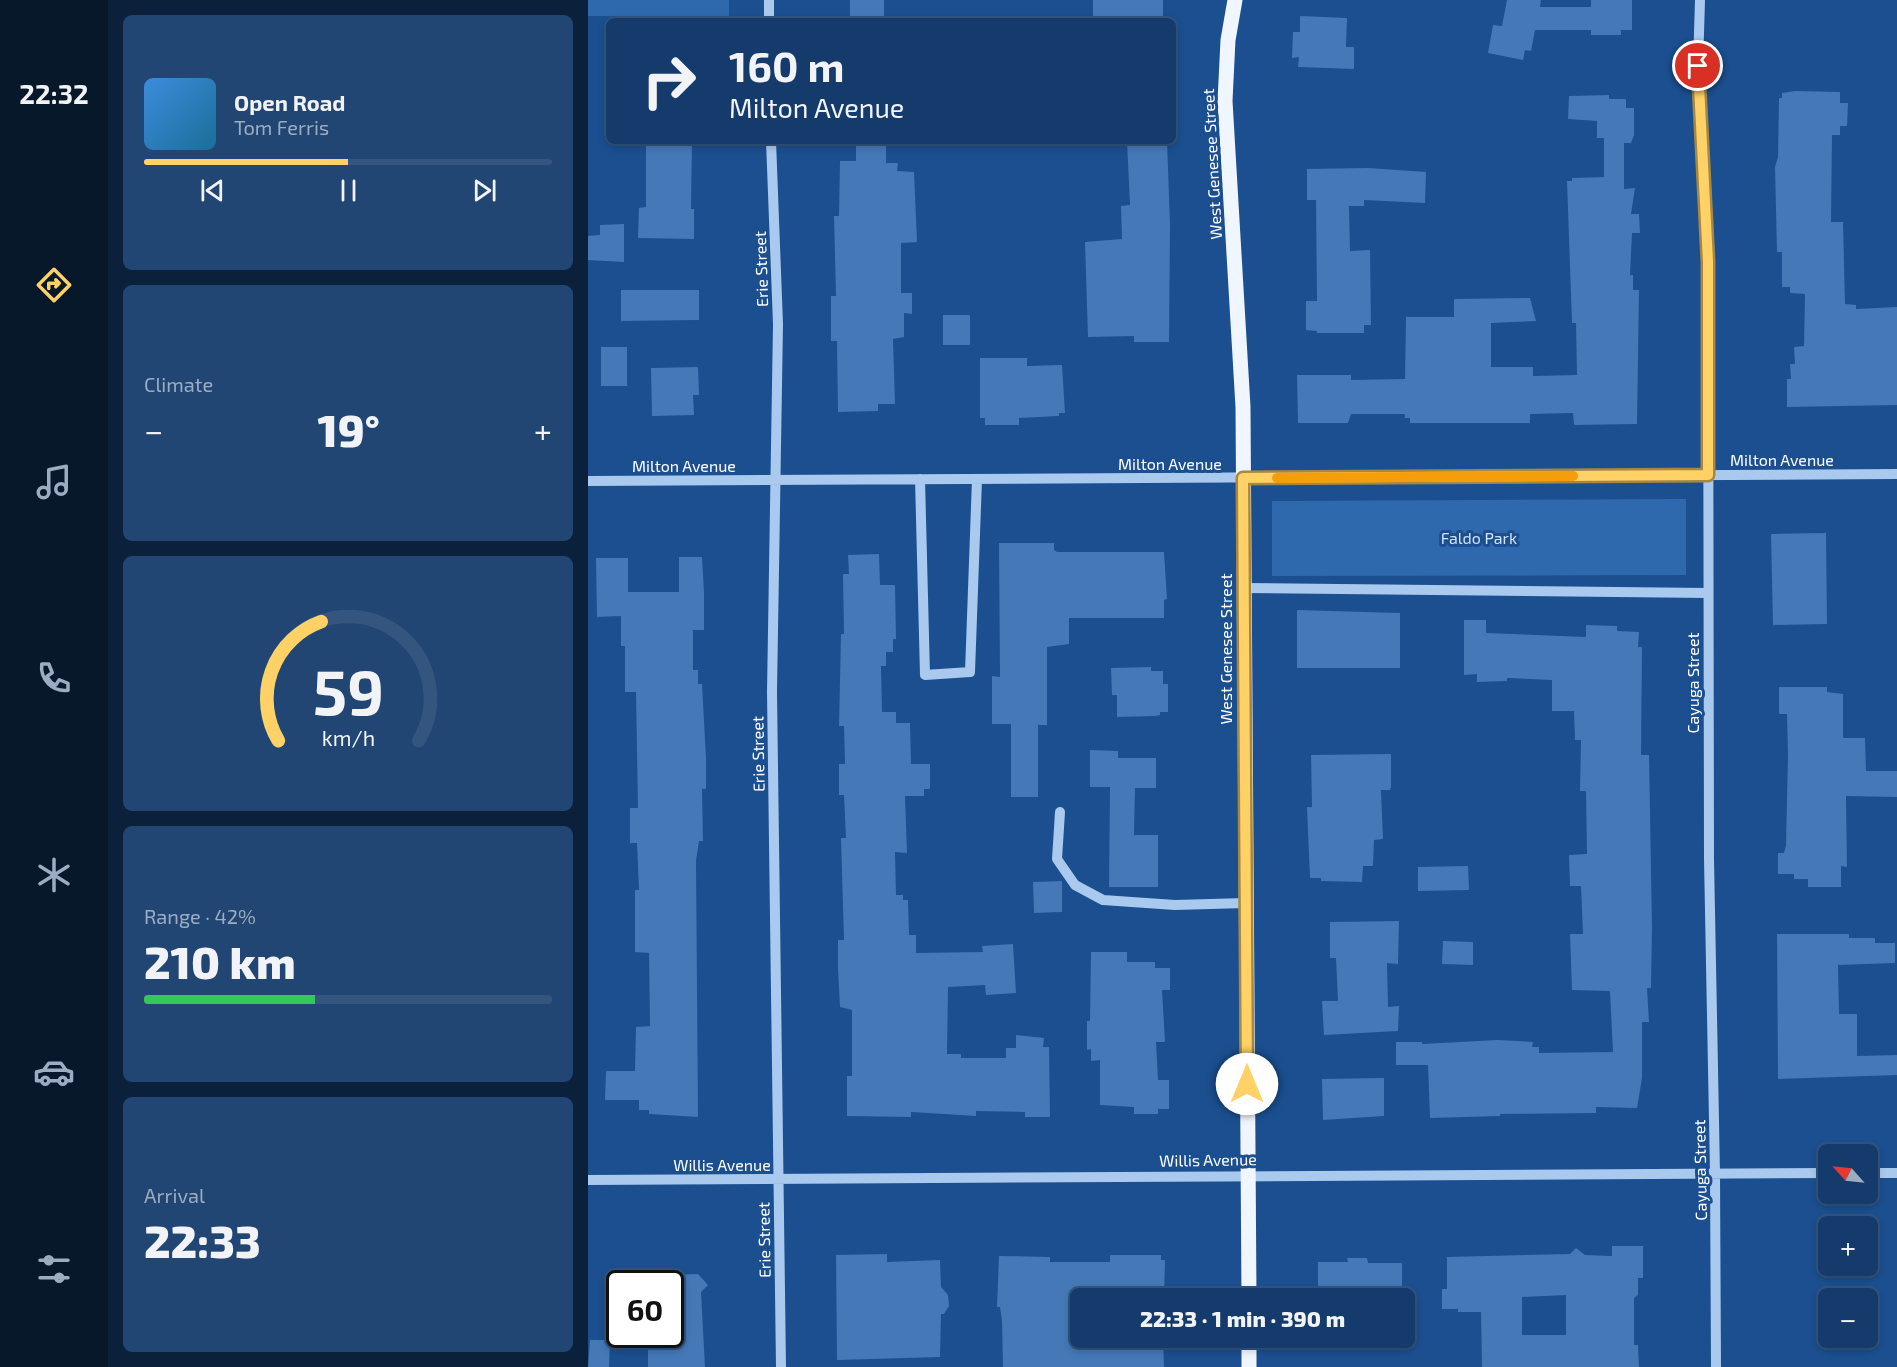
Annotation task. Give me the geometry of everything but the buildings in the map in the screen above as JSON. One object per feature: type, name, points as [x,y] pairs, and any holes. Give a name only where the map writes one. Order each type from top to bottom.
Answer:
[{"type":"main road","name":"West Genesee Street","points":[[1235,0],[1228,40],[1225,101],[1242,406],[1249,1288]]},
{"type":"main road","points":[[1249,1348],[1249,1367]]},
{"type":"street","points":[[769,0],[769,18]]},
{"type":"street","name":"Cayuga Street","points":[[1700,0],[1698,66],[1708,262],[1709,859],[1716,1367]]},
{"type":"street","name":"Erie Street","points":[[771,144],[777,324],[773,480],[772,692],[781,1367]]},
{"type":"street","name":"Milton Avenue","points":[[588,481],[1897,474]]},
{"type":"street","points":[[920,480],[925,675],[970,672],[977,479]]},
{"type":"street","points":[[1244,588],[1708,593]]},
{"type":"street","points":[[1060,812],[1058,859],[1075,885],[1103,900],[1175,905],[1246,903]]},
{"type":"street","name":"Willis Avenue","points":[[588,1180],[1034,1179],[1248,1174],[1818,1173]]},
{"type":"street","points":[[1878,1173],[1897,1173]]},
{"type":"green space","points":[[588,0],[729,0],[729,17],[588,16]]},
{"type":"green space","name":"Faldo Park","points":[[1686,499],[1686,575],[1272,576],[1272,501]]},
{"type":"slow traffic","points":[[1277,478],[1573,476]]},
{"type":"route","points":[[1247,1084],[1243,478],[1708,475],[1708,262],[1698,66]]}]
